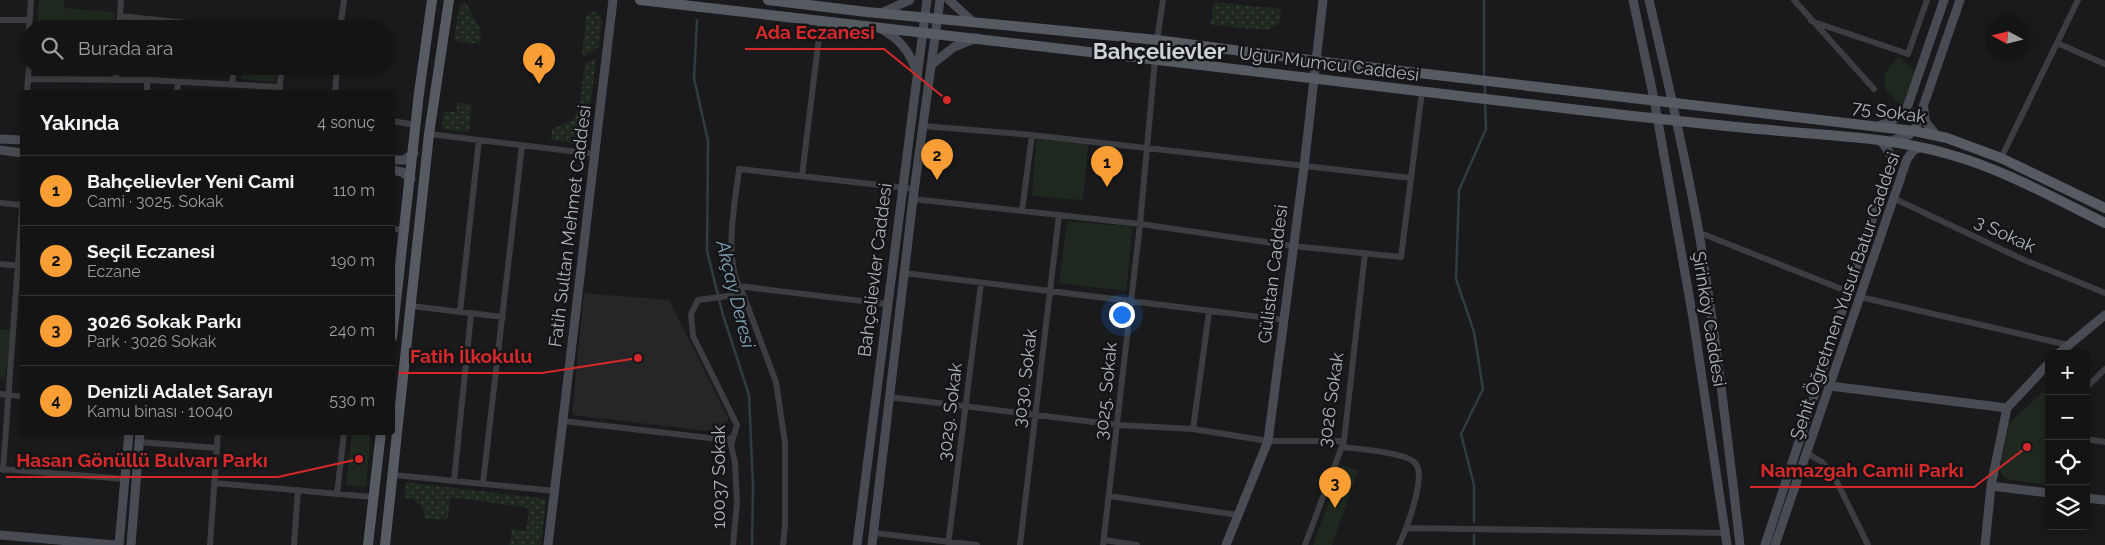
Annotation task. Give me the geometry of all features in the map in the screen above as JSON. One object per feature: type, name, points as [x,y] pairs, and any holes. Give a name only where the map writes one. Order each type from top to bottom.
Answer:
[{"type":"main road","points":[[426,0],[430,12]]},
{"type":"main road","points":[[395,314],[432,0]]},
{"type":"main road","points":[[385,545],[429,134],[448,0]]},
{"type":"main road","points":[[446,15],[455,0]]},
{"type":"main road","name":"Uğur Mumcu Caddesi","points":[[640,0],[978,38],[1658,119]]},
{"type":"main road","name":"Uğur Mumcu Caddesi","points":[[768,0],[924,18],[972,21],[1157,40],[1654,99]]},
{"type":"main road","name":"75 Sokak","points":[[1654,99],[1878,126],[1936,135],[2001,158],[2105,208]]},
{"type":"main road","name":"75 Sokak","points":[[1658,119],[1881,141],[1920,147],[1968,160],[2105,223]]},
{"type":"main road","points":[[368,545],[381,435]]},
{"type":"street","points":[[0,20],[29,20],[31,0]]},
{"type":"street","points":[[120,20],[121,0]]},
{"type":"street","points":[[341,20],[344,0]]},
{"type":"street","name":"Fatih Sultan Mehmet Caddesi","points":[[548,545],[613,0]]},
{"type":"street","points":[[879,13],[901,6],[910,0]]},
{"type":"street","name":"Bahçelievler Caddesi","points":[[857,545],[926,0]]},
{"type":"street","name":"Bahçelievler Caddesi","points":[[872,545],[913,199],[940,0]]},
{"type":"street","points":[[949,0],[972,21]]},
{"type":"street","points":[[1157,40],[1163,0]]},
{"type":"street","name":"Gülistan Caddesi","points":[[1226,545],[1268,442],[1292,246],[1304,167],[1323,0]]},
{"type":"street","name":"Şirinköy Caddesi","points":[[1633,0],[1658,119],[1693,318],[1727,545]]},
{"type":"street","name":"Şirinköy Caddesi","points":[[1649,0],[1677,121],[1698,232],[1729,449],[1740,545]]},
{"type":"street","points":[[1794,0],[1874,89]]},
{"type":"street","points":[[1811,21],[1908,54],[1927,0]]},
{"type":"street","name":"Şehit Öğretmen Yusuf Batur Caddesi","points":[[1878,126],[1893,121],[1900,116],[1908,105],[1944,0]]},
{"type":"street","points":[[1914,131],[1960,0]]},
{"type":"street","points":[[2001,158],[2078,0]]},
{"type":"street","points":[[120,16],[159,20]]},
{"type":"street","points":[[802,176],[820,21]]},
{"type":"street","points":[[878,27],[895,38],[905,48],[910,55],[917,74]]},
{"type":"street","points":[[931,65],[954,47],[978,38]]},
{"type":"street","points":[[2056,43],[2105,64]]},
{"type":"street","name":"3025. Sokak","points":[[1103,543],[1110,496],[1140,224],[1155,60]]},
{"type":"street","points":[[27,90],[28,75]]},
{"type":"street","points":[[116,75],[116,80]]},
{"type":"street","points":[[232,85],[233,75]]},
{"type":"street","points":[[28,79],[147,80],[279,90],[281,75]]},
{"type":"street","points":[[335,90],[336,75]]},
{"type":"street","points":[[147,80],[147,90]]},
{"type":"street","points":[[177,90],[178,82]]},
{"type":"street","points":[[913,199],[1140,224],[1292,246],[1401,257],[1422,91]]},
{"type":"street","points":[[1924,102],[1925,121],[1936,135]]},
{"type":"street","points":[[395,121],[416,125]]},
{"type":"street","points":[[923,126],[1032,135],[1411,178]]},
{"type":"street","name":"Şehit Öğretmen Yusuf Batur Caddesi","points":[[1881,141],[1896,140],[1914,131]]},
{"type":"street","points":[[429,134],[595,154]]},
{"type":"street","points":[[1022,210],[1032,135]]},
{"type":"street","points":[[0,139],[20,140]]},
{"type":"street","points":[[460,312],[479,140]]},
{"type":"street","name":"Şehit Öğretmen Yusuf Batur Caddesi","points":[[1765,545],[1892,160],[1887,148],[1881,141]]},
{"type":"street","points":[[483,483],[522,145]]},
{"type":"street","name":"Şehit Öğretmen Yusuf Batur Caddesi","points":[[1775,545],[1907,159],[1913,151],[1920,147]]},
{"type":"street","points":[[0,150],[20,153]]},
{"type":"street","points":[[395,160],[404,160],[414,153]]},
{"type":"street","points":[[783,545],[786,525],[785,443],[776,382],[743,294],[738,286],[731,247],[739,169],[915,189]]},
{"type":"street","points":[[395,171],[402,172],[411,179]]},
{"type":"street","name":"3 Sokak","points":[[1893,198],[2022,259],[2105,292]]},
{"type":"street","points":[[0,203],[20,206]]},
{"type":"street","name":"3030. Sokak","points":[[1020,545],[1059,215]]},
{"type":"street","points":[[395,229],[406,230]]},
{"type":"street","points":[[1698,232],[1849,292]]},
{"type":"street","name":"3026 Sokak","points":[[1305,545],[1343,444],[1364,253]]},
{"type":"street","points":[[0,264],[20,266],[2,469],[125,479]]},
{"type":"street","points":[[904,273],[1284,320]]},
{"type":"street","name":"3029. Sokak","points":[[948,543],[981,283]]},
{"type":"street","points":[[738,286],[887,304]]},
{"type":"street","name":"10037 Sokak","points":[[733,545],[736,503],[735,462],[730,445],[737,425],[693,336],[691,314],[698,300],[743,294]]},
{"type":"street","points":[[1860,297],[2068,345]]},
{"type":"street","points":[[411,306],[503,317]]},
{"type":"street","points":[[1193,430],[1209,312]]},
{"type":"street","points":[[454,480],[471,314]]},
{"type":"street","points":[[2062,350],[2105,315]]},
{"type":"street","points":[[1985,545],[1991,486],[2007,408],[2045,367]]},
{"type":"street","points":[[2090,383],[2105,369]]},
{"type":"street","points":[[1830,386],[2007,408]]},
{"type":"street","points":[[0,394],[20,396]]},
{"type":"street","points":[[889,397],[1118,426],[1193,430],[1268,442],[1343,444],[1404,456],[1416,463],[1419,472],[1418,486],[1399,545]]},
{"type":"street","points":[[563,421],[727,440],[731,438]]},
{"type":"street","points":[[0,536],[117,545],[129,435]]},
{"type":"street","points":[[210,545],[218,435]]},
{"type":"street","points":[[337,494],[344,435]]},
{"type":"street","points":[[131,545],[140,437],[217,448]]},
{"type":"street","points":[[2090,440],[2105,442]]},
{"type":"street","points":[[1807,453],[1822,462],[1832,472],[1868,545]]},
{"type":"street","points":[[394,474],[555,491]]},
{"type":"street","points":[[214,483],[373,497]]},
{"type":"street","points":[[1991,486],[2045,493]]},
{"type":"street","points":[[294,545],[298,490]]},
{"type":"street","points":[[1110,496],[1238,515]]},
{"type":"street","points":[[2090,498],[2105,500]]},
{"type":"street","points":[[1406,528],[1726,533]]},
{"type":"street","points":[[874,533],[977,545]]},
{"type":"street","points":[[1103,543],[1137,545]]},
{"type":"shaded area","points":[[39,0],[64,0],[64,8],[115,12],[115,20],[38,20]]},
{"type":"shaded area","points":[[465,2],[481,30],[480,44],[454,41],[459,7]]},
{"type":"shaded area","points":[[1214,2],[1281,9],[1280,23],[1267,30],[1211,25]]},
{"type":"shaded area","points":[[596,10],[602,20],[599,47],[582,57],[586,17]]},
{"type":"shaded area","points":[[1899,56],[1916,73],[1903,108],[1885,89],[1885,73]]},
{"type":"shaded area","points":[[596,58],[586,145],[551,140],[552,129],[573,120],[579,106],[585,64]]},
{"type":"shaded area","points":[[241,75],[276,75],[276,82],[241,79]]},
{"type":"shaded area","points":[[457,103],[472,104],[469,132],[442,129],[444,111],[456,112]]},
{"type":"shaded area","points":[[1036,139],[1088,144],[1083,200],[1032,196]]},
{"type":"shaded area","points":[[1067,221],[1133,227],[1126,291],[1059,283]]},
{"type":"shaded area","points":[[584,293],[669,300],[728,418],[724,433],[572,415]]},
{"type":"shaded area","points":[[0,329],[11,330],[5,379],[0,379]]},
{"type":"shaded area","points":[[2045,390],[2045,484],[2005,479],[2000,471],[2009,423]]},
{"type":"shaded area","points":[[352,435],[371,435],[366,487],[346,485]]},
{"type":"shaded area","points":[[1342,465],[1358,471],[1332,545],[1313,545]]},
{"type":"shaded area","points":[[406,482],[546,499],[541,545],[509,545],[512,529],[526,531],[529,508],[451,497],[447,520],[424,518],[423,508],[413,499],[404,497]]},
{"type":"waterway","points":[[1484,0],[1484,75]]},
{"type":"waterway","name":"Akçay Deresi","points":[[697,20],[694,78],[708,141],[707,251],[723,315],[749,395],[753,486],[752,545]]},
{"type":"waterway","points":[[1485,85],[1485,94]]},
{"type":"waterway","points":[[1474,522],[1474,485],[1461,434],[1483,389],[1474,332],[1456,279],[1459,190],[1486,129],[1485,103]]},
{"type":"waterway","points":[[1474,535],[1474,545]]},
{"type":"place","name":"Denizli Adalet Sarayı","points":[[539,84]]},
{"type":"place","name":"Ada Eczanesi","points":[[947,100]]},
{"type":"place","name":"Seçil Eczanesi","points":[[937,180]]},
{"type":"place","name":"Bahçelievler Yeni Cami","points":[[1107,187]]},
{"type":"place","name":"Fatih İlkokulu","points":[[638,358]]},
{"type":"place","name":"Namazgah Camii Parkı","points":[[2027,447]]},
{"type":"place","name":"Hasan Gönüllü Bulvarı Parkı","points":[[359,459]]},
{"type":"place","name":"3026 Sokak Parkı","points":[[1335,508]]},
{"type":"district","name":"Bahçelievler","points":[[1159,51]]}]
